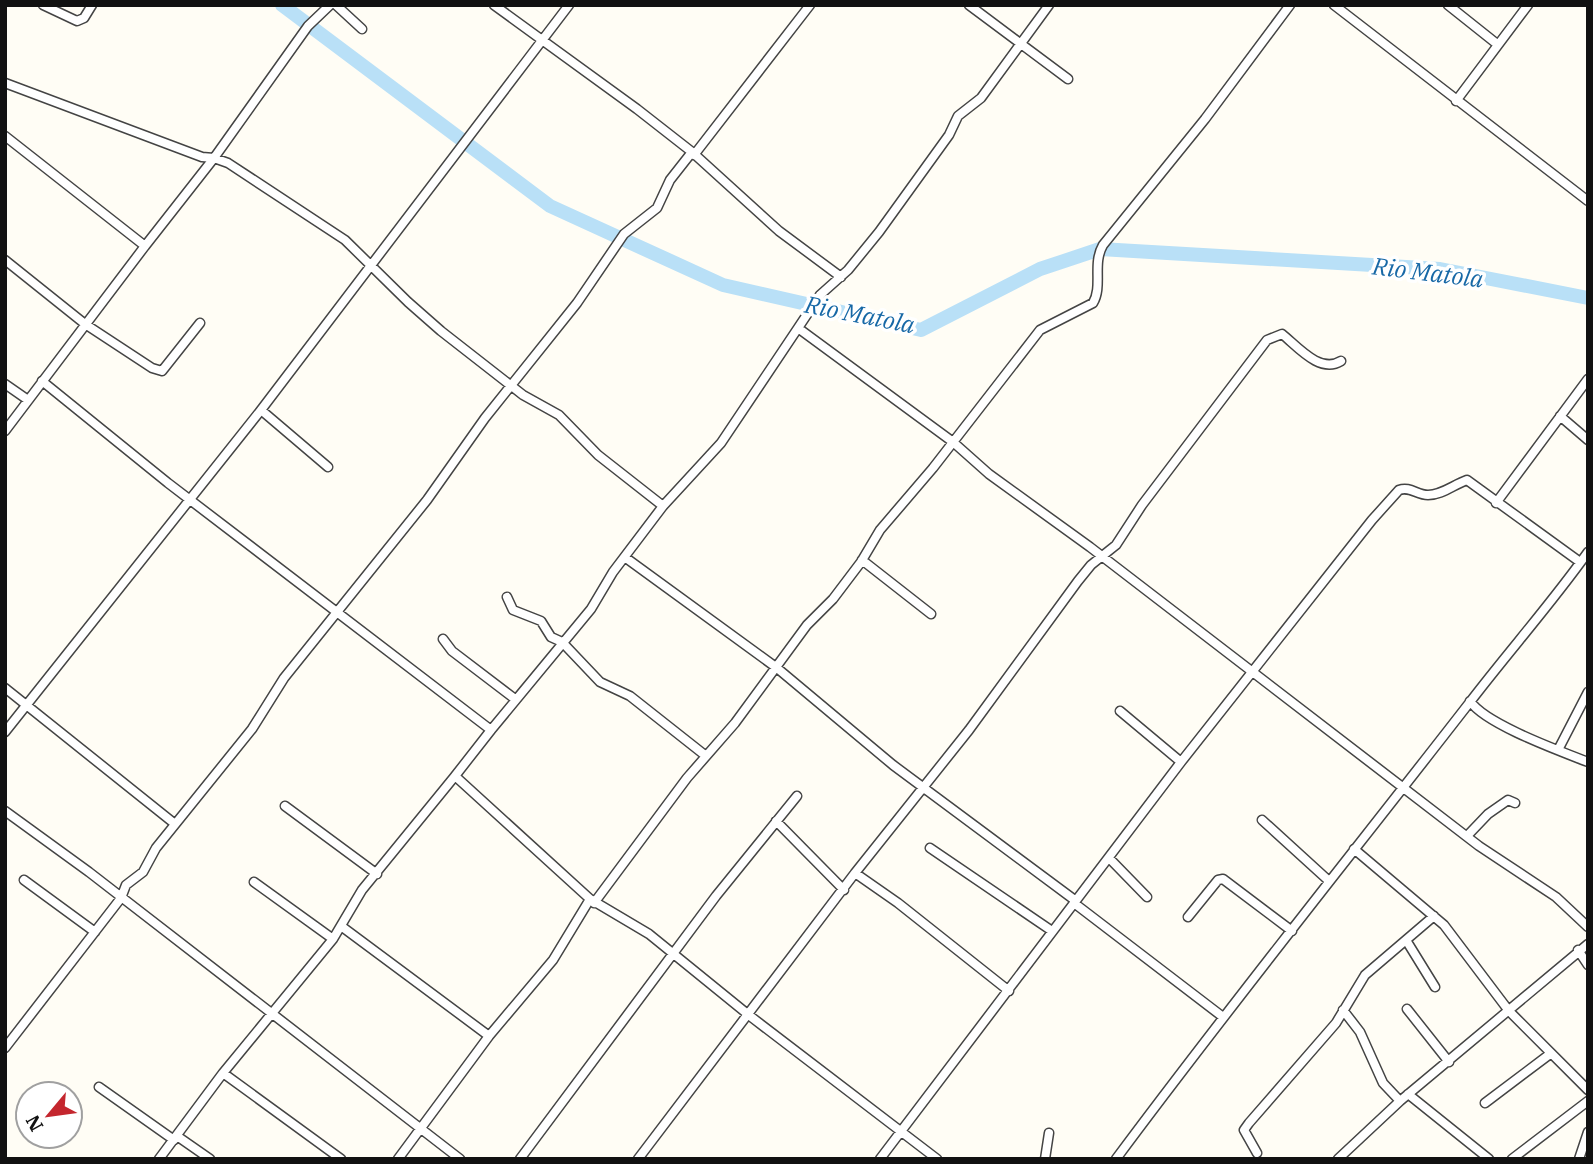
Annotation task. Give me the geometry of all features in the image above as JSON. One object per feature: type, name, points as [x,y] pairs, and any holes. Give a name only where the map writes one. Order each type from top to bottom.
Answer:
[{"type":"street","points":[[43,5],[77,21],[84,18],[92,5]]},
{"type":"street","points":[[5,431],[214,158],[309,26],[330,5]]},
{"type":"street","points":[[337,5],[362,29]]},
{"type":"street","points":[[495,5],[693,153],[779,230],[841,276]]},
{"type":"street","points":[[5,732],[261,410],[569,5]]},
{"type":"street","points":[[5,1048],[121,898],[126,885],[143,872],[156,848],[252,729],[284,678],[408,520],[427,500],[485,418],[603,269],[624,233],[657,208],[670,180],[810,5]]},
{"type":"street","points":[[970,5],[1068,79]]},
{"type":"street","points":[[159,1159],[223,1073],[333,939],[362,890],[591,609],[663,506],[721,443],[821,295],[887,222],[949,135],[958,116],[981,98],[1049,5]]},
{"type":"street","points":[[398,1159],[489,1036],[553,960],[592,901],[603,895],[687,778],[776,668],[807,625],[833,599],[862,561],[880,530],[1040,330],[1093,303],[1097,295],[1096,259],[1103,245],[1205,119],[1290,5]]},
{"type":"street","points":[[1334,5],[1588,201]]},
{"type":"street","points":[[1448,5],[1497,44]]},
{"type":"street","points":[[1456,101],[1528,5]]},
{"type":"street","points":[[5,83],[202,157],[229,163],[287,200],[345,240],[418,311],[523,395],[559,415],[598,455],[663,506]]},
{"type":"street","points":[[5,136],[145,246]]},
{"type":"street","points":[[5,260],[138,361],[162,371],[200,323]]},
{"type":"street","points":[[798,328],[953,442],[989,474],[1102,556],[1467,836],[1556,897],[1588,927]]},
{"type":"street","points":[[638,1159],[750,1016],[855,873],[924,787],[1078,581],[1116,545],[1142,505],[1199,434],[1227,390],[1272,335],[1282,334],[1321,364],[1333,366],[1342,361]]},
{"type":"street","points":[[1496,503],[1588,379]]},
{"type":"street","points":[[42,381],[190,499],[491,730]]},
{"type":"street","points":[[5,384],[28,400]]},
{"type":"street","points":[[261,410],[328,467]]},
{"type":"street","points":[[1560,416],[1588,440]]},
{"type":"street","points":[[880,1159],[1181,762],[1254,673],[1372,520],[1399,490],[1404,488],[1423,495],[1432,495],[1467,480],[1580,562]]},
{"type":"street","points":[[1116,1159],[1223,1017],[1464,710],[1472,704],[1588,552]]},
{"type":"street","points":[[626,558],[776,668],[924,787],[1223,1017]]},
{"type":"street","points":[[862,561],[931,614]]},
{"type":"street","points":[[507,597],[516,612],[541,621],[551,637],[562,642],[600,682],[629,696],[706,756]]},
{"type":"street","points":[[443,639],[452,651],[515,699]]},
{"type":"street","points":[[5,688],[175,824]]},
{"type":"street","points":[[1558,750],[1588,692]]},
{"type":"street","points":[[1472,704],[1508,728],[1588,762]]},
{"type":"street","points":[[1120,710],[1181,762]]},
{"type":"street","points":[[455,776],[592,901],[649,934],[750,1016],[937,1159]]},
{"type":"street","points":[[520,1159],[675,956],[716,896],[797,796]]},
{"type":"street","points":[[1467,836],[1501,803],[1508,800],[1515,803]]},
{"type":"street","points":[[285,806],[377,874]]},
{"type":"street","points":[[5,811],[460,1159]]},
{"type":"street","points":[[1262,820],[1329,881]]},
{"type":"street","points":[[776,821],[844,890]]},
{"type":"street","points":[[930,848],[1052,931]]},
{"type":"street","points":[[1354,849],[1434,916],[1509,1011],[1549,1054],[1588,1090]]},
{"type":"street","points":[[1109,858],[1147,897]]},
{"type":"street","points":[[855,873],[898,903],[1009,991]]},
{"type":"street","points":[[1188,917],[1218,880],[1223,879],[1292,930]]},
{"type":"street","points":[[24,880],[94,932]]},
{"type":"street","points":[[254,882],[333,939]]},
{"type":"street","points":[[603,895],[603,908]]},
{"type":"street","points":[[1257,1153],[1244,1130],[1336,1023],[1365,975],[1434,916]]},
{"type":"street","points":[[341,926],[489,1036]]},
{"type":"street","points":[[1406,940],[1436,987]]},
{"type":"street","points":[[1338,1159],[1408,1094],[1588,944]]},
{"type":"street","points":[[1578,950],[1588,965]]},
{"type":"street","points":[[1407,1009],[1448,1062]]},
{"type":"street","points":[[1343,1010],[1360,1032],[1379,1077],[1400,1101]]},
{"type":"street","points":[[1485,1103],[1549,1054]]},
{"type":"street","points":[[223,1073],[341,1159]]},
{"type":"street","points":[[99,1087],[210,1159]]},
{"type":"street","points":[[1408,1094],[1489,1159]]},
{"type":"street","points":[[1512,1159],[1588,1101]]},
{"type":"street","points":[[1579,1159],[1588,1132]]},
{"type":"street","points":[[1045,1159],[1049,1133]]},
{"type":"waterway","name":"Rio Matola","points":[[282,5],[550,206],[723,285],[921,330],[1040,269],[1100,249],[1440,269],[1588,298]]}]
